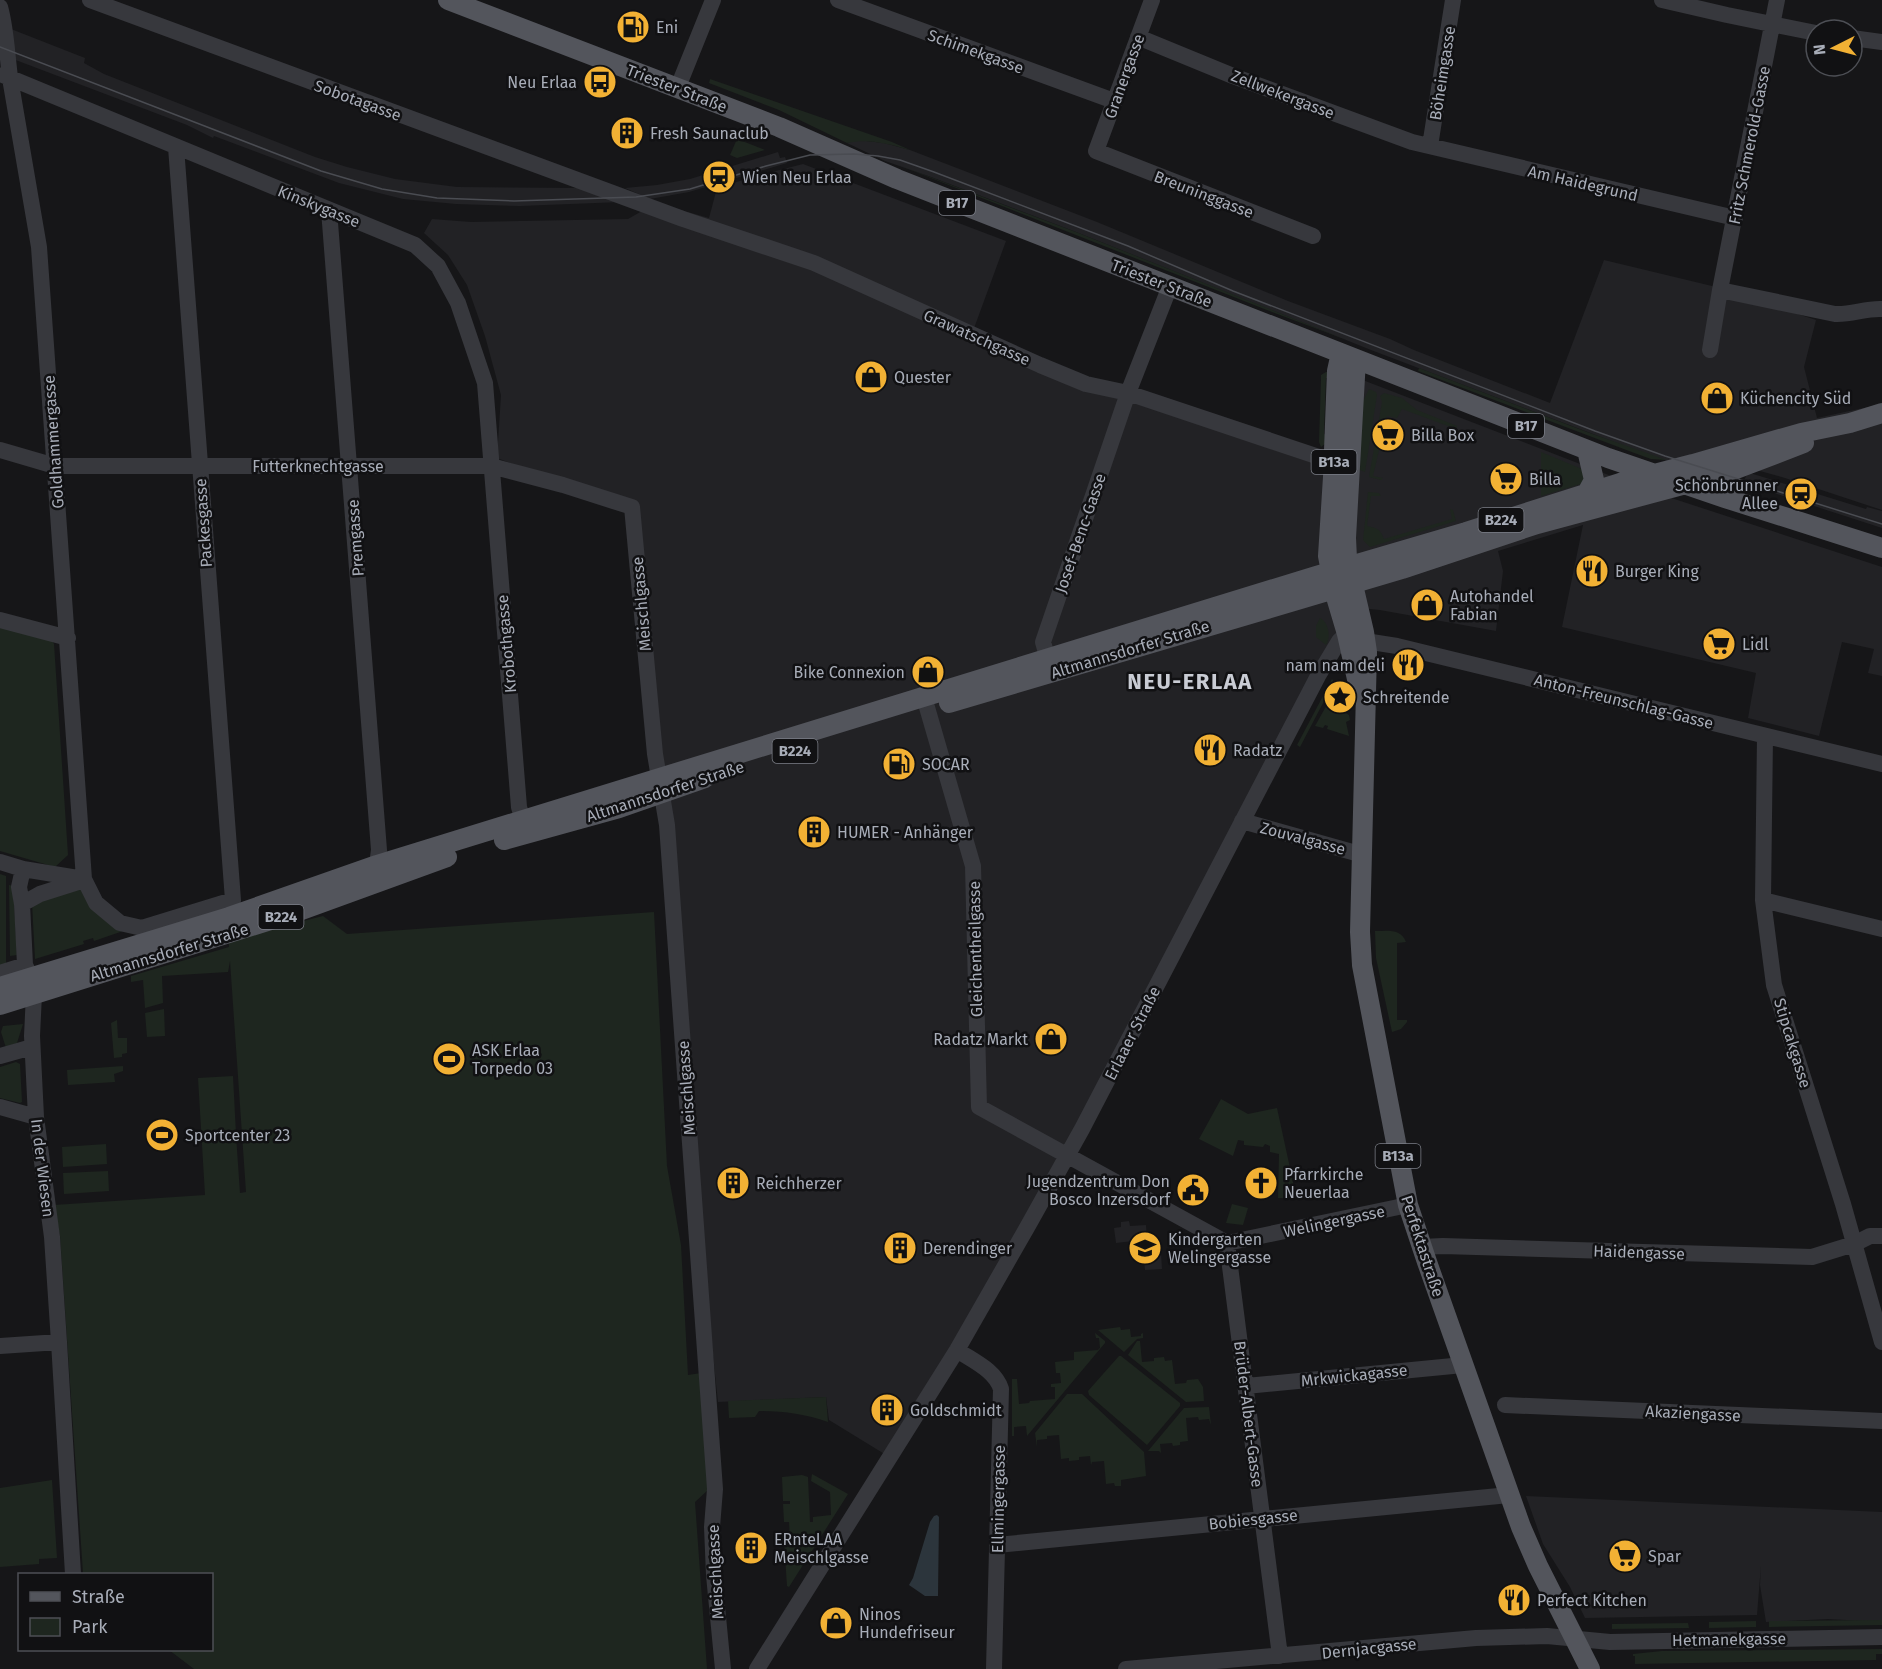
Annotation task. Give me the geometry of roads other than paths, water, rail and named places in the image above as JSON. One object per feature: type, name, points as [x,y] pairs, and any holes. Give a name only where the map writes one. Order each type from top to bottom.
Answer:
[{"type":"main road","name":"Triester Straße","points":[[448,0],[678,87],[779,127],[897,180],[1587,450],[1655,475],[1882,548]]},
{"type":"main road","name":"B13a","points":[[1348,356],[1337,371],[1328,546],[1341,577],[1356,638]]},
{"type":"main road","name":"B13a","points":[[1341,577],[1346,538],[1348,356]]},
{"type":"main road","points":[[1850,423],[1882,413]]},
{"type":"main road","name":"Altmannsdorfer Straße","points":[[1341,577],[1437,559],[1537,524],[1735,470],[1850,423]]},
{"type":"main road","name":"Altmannsdorfer Straße","points":[[0,1005],[30,979],[229,917],[377,866],[523,821],[660,786],[1341,577],[1466,532],[1587,493],[1801,433],[1850,423]]},
{"type":"main road","points":[[1587,450],[1594,480],[1587,493]]},
{"type":"main road","name":"Perfektastraße","points":[[1356,638],[1367,680],[1360,932],[1362,965],[1408,1205],[1509,1495],[1538,1566],[1590,1669]]},
{"type":"main road","name":"Altmannsdorfer Straße","points":[[0,987],[293,913],[439,860],[619,808],[660,786]]},
{"type":"street","name":"Sobotagasse","points":[[90,0],[626,198]]},
{"type":"street","points":[[678,87],[713,0]]},
{"type":"street","name":"Schimekgasse","points":[[838,0],[1114,101]]},
{"type":"street","name":"Granergasse","points":[[1096,152],[1152,0]]},
{"type":"street","name":"Böheimgasse","points":[[1430,146],[1453,0]]},
{"type":"street","points":[[1662,0],[1804,30]]},
{"type":"street","name":"Fritz Schmerold-Gasse","points":[[1710,350],[1778,0]]},
{"type":"street","name":"Goldhammergasse","points":[[0,7],[5,32],[5,76],[39,247],[84,879],[96,903],[120,923]]},
{"type":"street","name":"Zellwekergasse","points":[[1138,37],[1275,91],[1412,142],[1430,146]]},
{"type":"street","points":[[1864,40],[1882,42]]},
{"type":"street","name":"Kinskygasse","points":[[5,76],[415,245],[438,266],[458,303],[485,383],[491,466]]},
{"type":"street","name":"Am Haidegrund","points":[[1430,146],[1735,218]]},
{"type":"street","name":"Packesgasse","points":[[176,147],[232,900]]},
{"type":"street","name":"Breuninggasse","points":[[1096,152],[1313,236]]},
{"type":"street","name":"Grawatschgasse","points":[[626,198],[814,263],[1086,384],[1128,393],[1334,462]]},
{"type":"street","name":"Premgasse","points":[[329,210],[379,850],[377,866]]},
{"type":"street","name":"Josef-Benc-Gasse","points":[[1049,666],[1043,642],[1128,393],[1170,286]]},
{"type":"street","points":[[1720,290],[1835,314],[1882,309]]},
{"type":"street","name":"Futterknechtgasse","points":[[0,450],[55,466],[491,466],[563,485],[632,507]]},
{"type":"street","name":"Krobothgasse","points":[[491,466],[519,807],[523,821]]},
{"type":"street","name":"Meischlgasse","points":[[632,507],[660,786],[667,825],[714,1478],[712,1527],[714,1575],[723,1669]]},
{"type":"street","points":[[0,620],[68,638]]},
{"type":"street","name":"Anton-Freunschlag-Gasse","points":[[1356,638],[1409,648],[1882,764]]},
{"type":"street","name":"Erlaaer Straße","points":[[758,1669],[957,1350],[1067,1156],[1318,676],[1339,641],[1356,638]]},
{"type":"street","name":"Gleichentheilgasse","points":[[926,703],[973,866],[979,1107],[1067,1156]]},
{"type":"street","name":"Stipcakgasse","points":[[1765,736],[1763,900],[1774,984],[1882,1342]]},
{"type":"street","name":"Zouvalgasse","points":[[1242,821],[1363,855]]},
{"type":"street","points":[[0,862],[23,869],[84,879]]},
{"type":"street","points":[[23,869],[19,887],[27,902],[30,979]]},
{"type":"street","points":[[27,902],[84,879]]},
{"type":"street","name":"Altmannsdorfer Straße","points":[[120,923],[142,928],[232,900]]},
{"type":"street","points":[[1763,900],[1882,929]]},
{"type":"street","name":"Altmannsdorfer Straße","points":[[0,973],[30,979]]},
{"type":"street","name":"In der Wiesen","points":[[30,979],[36,1117],[52,1237],[73,1573]]},
{"type":"street","points":[[0,1056],[32,1047]]},
{"type":"street","points":[[0,1107],[36,1117]]},
{"type":"street","points":[[1067,1156],[1227,1243]]},
{"type":"street","name":"Welingergasse","points":[[1227,1243],[1408,1205]]},
{"type":"street","name":"Haidengasse","points":[[1422,1247],[1812,1257],[1854,1244],[1870,1236],[1882,1236]]},
{"type":"street","name":"Brüder-Albert-Gasse","points":[[1227,1243],[1280,1656]]},
{"type":"street","points":[[0,1346],[59,1342]]},
{"type":"street","name":"Ellmingergasse","points":[[957,1350],[993,1375],[1001,1389],[994,1669]]},
{"type":"street","name":"Mrkwickagasse","points":[[1246,1386],[1463,1365]]},
{"type":"street","name":"Akaziengasse","points":[[1505,1404],[1882,1421]]},
{"type":"street","name":"Bobiesgasse","points":[[997,1545],[1509,1495]]},
{"type":"street","name":"Dernjacgasse","points":[[1126,1669],[1476,1638],[1547,1636],[1576,1638]]},
{"type":"street","name":"Hetmanekgasse","points":[[1576,1638],[1610,1642],[1882,1637]]},
{"type":"tram line","points":[[0,47],[321,171],[382,189],[437,198],[514,201],[636,197],[690,189],[810,155],[854,154],[900,160],[1128,246],[1233,291],[1595,431],[1665,456],[1882,524]]},
{"type":"place","name":"Eni","points":[[633,27]]},
{"type":"place","name":"Neu Erlaa","points":[[600,82]]},
{"type":"place","name":"Fresh Saunaclub","points":[[627,133]]},
{"type":"place","name":"Wien Neu Erlaa","points":[[719,177]]},
{"type":"place","name":"Quester","points":[[871,377]]},
{"type":"place","name":"Küchencity Süd","points":[[1717,398]]},
{"type":"place","name":"Billa Box","points":[[1388,435]]},
{"type":"place","name":"Billa","points":[[1506,479]]},
{"type":"place","name":"Schönbrunner Allee","points":[[1801,494]]},
{"type":"place","name":"Burger King","points":[[1592,571]]},
{"type":"place","name":"Autohandel Fabian","points":[[1427,605]]},
{"type":"place","name":"Lidl","points":[[1719,644]]},
{"type":"place","name":"nam nam deli","points":[[1408,665]]},
{"type":"place","name":"Bike Connexion","points":[[928,672]]},
{"type":"place","name":"Schreitende","points":[[1340,697]]},
{"type":"place","name":"Radatz","points":[[1210,750]]},
{"type":"place","name":"SOCAR","points":[[899,764]]},
{"type":"place","name":"HUMER - Anhänger","points":[[814,832]]},
{"type":"place","name":"Radatz Markt","points":[[1051,1039]]},
{"type":"place","name":"ASK Erlaa Torpedo 03","points":[[449,1059]]},
{"type":"place","name":"Sportcenter 23","points":[[162,1135]]},
{"type":"place","name":"Reichherzer","points":[[733,1183]]},
{"type":"place","name":"Pfarrkirche Neuerlaa","points":[[1261,1183]]},
{"type":"place","name":"Jugendzentrum Don Bosco Inzersdorf","points":[[1193,1190]]},
{"type":"place","name":"Derendinger","points":[[900,1248]]},
{"type":"place","name":"Kindergarten Welingergasse","points":[[1145,1248]]},
{"type":"place","name":"Goldschmidt","points":[[887,1410]]},
{"type":"place","name":"ERnteLAA Meischlgasse","points":[[751,1548]]},
{"type":"place","name":"Spar","points":[[1625,1556]]},
{"type":"place","name":"Perfect Kitchen","points":[[1514,1600]]},
{"type":"place","name":"Ninos Hundefriseur","points":[[836,1623]]},
{"type":"district","name":"NEU-ERLAA","points":[[1190,681]]}]
